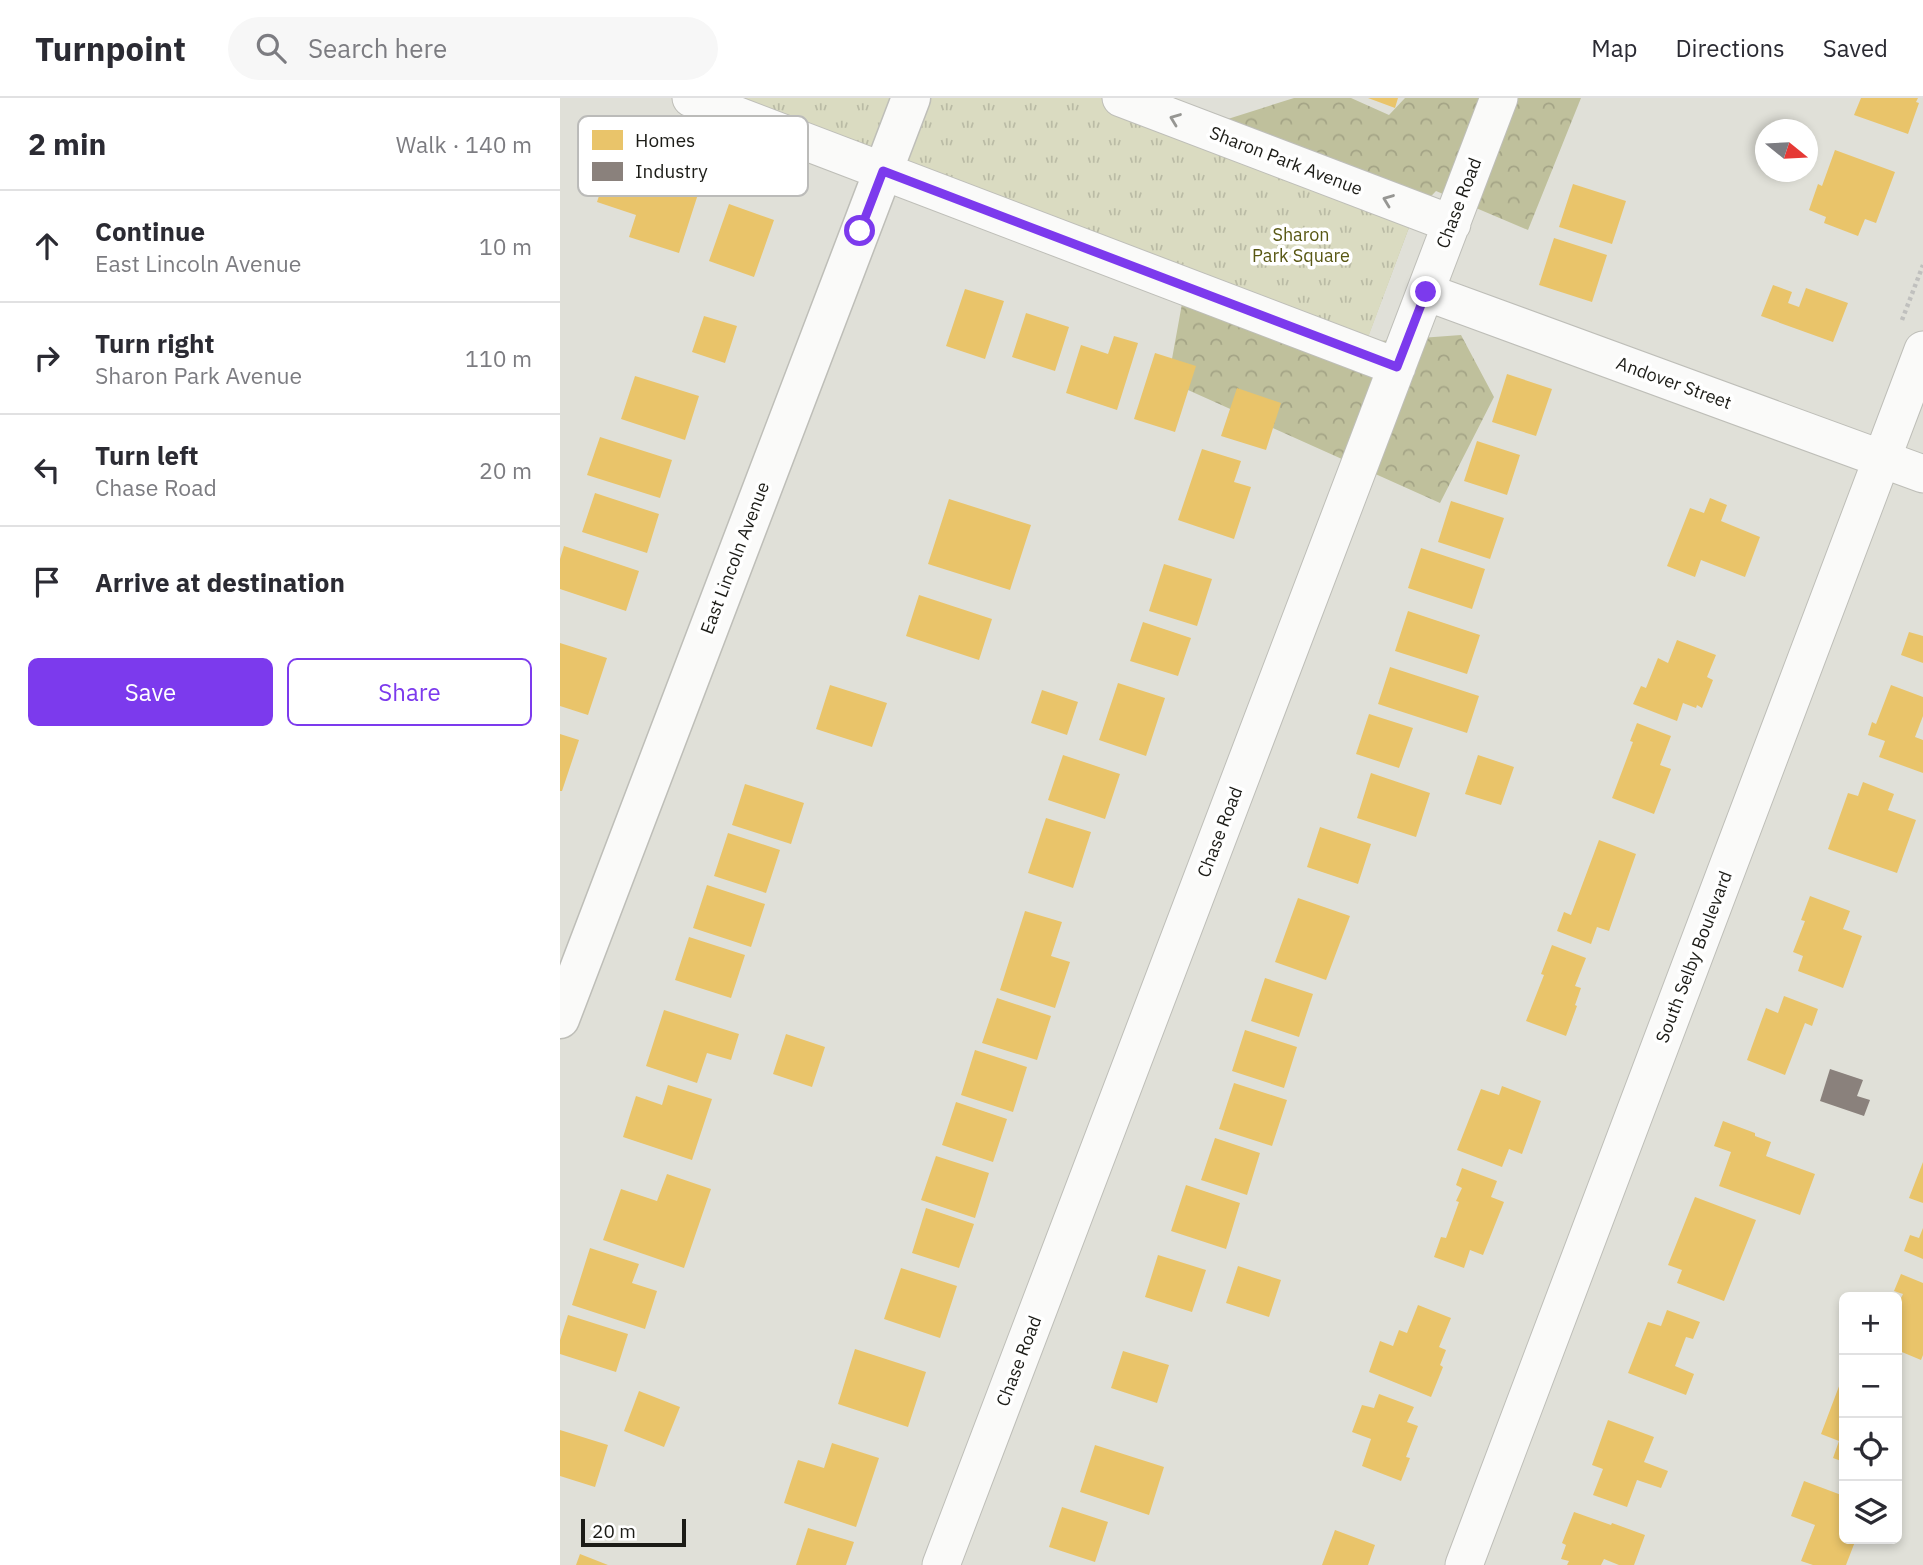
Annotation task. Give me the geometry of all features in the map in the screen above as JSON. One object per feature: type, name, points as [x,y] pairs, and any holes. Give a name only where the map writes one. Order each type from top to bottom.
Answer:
[{"type":"main road","name":"East Lincoln Avenue","points":[[560,1019],[911,98]]},
{"type":"street","points":[[691,98],[738,116]]},
{"type":"street","name":"Sharon Park Avenue","points":[[1121,98],[1452,224]]},
{"type":"street","name":"Chase Road","points":[[941,1565],[1499,98]]},
{"type":"street","points":[[808,142],[1397,367]]},
{"type":"street","name":"Andover Street","points":[[1426,292],[1923,474]]},
{"type":"street","name":"South Selby Boulevard","points":[[1464,1565],[1923,350]]},
{"type":"green space","name":"Sharon Park Square","points":[[707,98],[1101,98],[1414,214],[1366,343],[808,136],[808,116],[755,116]]},
{"type":"green space","points":[[1101,98],[1190,131],[1294,98],[1351,98],[1389,115],[1405,98],[1581,98],[1528,230],[1436,191],[1414,214],[1366,342],[1461,335],[1494,397],[1440,503],[1168,381],[1187,276]]},
{"type":"building: Homes","points":[[1368,98],[1398,98],[1395,108]]},
{"type":"building: Homes","points":[[1861,98],[1918,98],[1916,102],[1919,103],[1908,134],[1854,115]]},
{"type":"building: Homes","points":[[1835,150],[1895,172],[1876,223],[1865,219],[1858,236],[1824,223],[1826,217],[1809,210],[1818,184],[1822,186]]},
{"type":"building: Homes","points":[[1573,184],[1626,201],[1612,244],[1559,227]]},
{"type":"building: Homes","points":[[599,196],[697,196],[679,253],[629,237],[636,215],[597,202]]},
{"type":"building: Homes","points":[[729,204],[774,220],[754,277],[709,261]]},
{"type":"building: Homes","points":[[1554,238],[1607,255],[1592,302],[1539,285]]},
{"type":"building: Homes","points":[[1773,285],[1792,292],[1788,303],[1799,307],[1806,288],[1848,303],[1833,342],[1761,316]]},
{"type":"building: Homes","points":[[965,289],[1004,301],[985,359],[946,346]]},
{"type":"building: Homes","points":[[1026,313],[1069,327],[1055,371],[1012,357]]},
{"type":"building: Homes","points":[[704,316],[737,326],[725,363],[692,352]]},
{"type":"building: Homes","points":[[1114,336],[1138,343],[1117,410],[1066,393],[1081,345],[1108,354]]},
{"type":"building: Homes","points":[[1155,353],[1196,366],[1175,432],[1134,419]]},
{"type":"building: Homes","points":[[1507,374],[1552,389],[1536,436],[1492,422]]},
{"type":"building: Homes","points":[[635,376],[699,396],[685,440],[621,419]]},
{"type":"building: Homes","points":[[1237,388],[1281,403],[1266,450],[1221,436]]},
{"type":"building: Homes","points":[[600,437],[672,460],[660,498],[587,475]]},
{"type":"building: Homes","points":[[1477,441],[1520,455],[1507,495],[1464,481]]},
{"type":"building: Homes","points":[[1202,449],[1241,461],[1234,482],[1251,487],[1234,539],[1178,520]]},
{"type":"building: Homes","points":[[595,493],[659,514],[647,553],[582,532]]},
{"type":"building: Homes","points":[[1710,498],[1727,505],[1721,521],[1760,537],[1745,577],[1701,560],[1695,577],[1667,566],[1690,508],[1704,513]]},
{"type":"building: Homes","points":[[949,499],[1031,525],[1010,590],[928,564]]},
{"type":"building: Homes","points":[[1451,501],[1504,518],[1490,559],[1438,542]]},
{"type":"building: Homes","points":[[564,546],[639,571],[626,611],[560,589],[560,559]]},
{"type":"building: Homes","points":[[1421,548],[1485,569],[1472,609],[1408,588]]},
{"type":"building: Homes","points":[[1164,564],[1212,579],[1197,626],[1149,611]]},
{"type":"building: Homes","points":[[919,595],[992,619],[979,660],[906,636]]},
{"type":"building: Homes","points":[[1408,611],[1480,635],[1467,674],[1395,651]]},
{"type":"building: Homes","points":[[1143,622],[1191,638],[1178,676],[1130,661]]},
{"type":"building: Homes","points":[[1909,632],[1923,636],[1923,663],[1901,655]]},
{"type":"building: Homes","points":[[1677,640],[1716,655],[1707,677],[1713,680],[1702,708],[1683,703],[1677,721],[1633,704],[1641,686],[1646,688],[1658,658],[1668,663]]},
{"type":"building: Homes","points":[[560,643],[607,658],[588,715],[560,706]]},
{"type":"building: Homes","points":[[1390,667],[1479,696],[1467,733],[1378,704]]},
{"type":"building: Homes","points":[[1118,683],[1165,698],[1146,756],[1099,740]]},
{"type":"building: Homes","points":[[830,685],[887,703],[872,747],[816,729]]},
{"type":"building: Homes","points":[[1891,685],[1923,697],[1923,716],[1915,737],[1923,740],[1923,773],[1879,757],[1885,741],[1868,735],[1872,722],[1876,724]]},
{"type":"building: Homes","points":[[1042,690],[1078,702],[1067,735],[1031,723]]},
{"type":"building: Homes","points":[[1369,714],[1413,728],[1399,768],[1356,754]]},
{"type":"building: Homes","points":[[1637,723],[1671,736],[1660,765],[1671,769],[1654,814],[1612,798],[1633,742],[1630,741]]},
{"type":"building: Homes","points":[[560,734],[579,740],[562,791],[560,791]]},
{"type":"building: Homes","points":[[1063,755],[1120,774],[1105,819],[1048,800]]},
{"type":"building: Homes","points":[[1478,755],[1514,767],[1501,805],[1465,794]]},
{"type":"building: Homes","points":[[1371,773],[1430,793],[1416,837],[1357,818]]},
{"type":"building: Homes","points":[[1863,782],[1894,794],[1888,810],[1916,820],[1897,873],[1828,849],[1848,793],[1858,796]]},
{"type":"building: Homes","points":[[745,784],[804,803],[791,844],[732,825]]},
{"type":"building: Homes","points":[[1046,818],[1091,832],[1073,888],[1028,873]]},
{"type":"building: Homes","points":[[1320,827],[1371,844],[1358,884],[1307,867]]},
{"type":"building: Homes","points":[[728,833],[780,850],[766,893],[714,876]]},
{"type":"building: Homes","points":[[1599,840],[1636,854],[1609,931],[1597,927],[1591,944],[1557,931],[1564,912],[1571,915]]},
{"type":"building: Homes","points":[[707,885],[765,904],[751,947],[693,928]]},
{"type":"building: Homes","points":[[1810,896],[1850,911],[1843,929],[1862,936],[1843,988],[1798,971],[1803,956],[1793,952],[1805,921],[1801,920]]},
{"type":"building: Homes","points":[[1298,898],[1350,916],[1326,980],[1275,962]]},
{"type":"building: Homes","points":[[1025,911],[1062,922],[1051,956],[1070,962],[1055,1008],[1000,990]]},
{"type":"building: Homes","points":[[689,937],[745,955],[731,998],[675,980]]},
{"type":"building: Homes","points":[[1552,945],[1586,958],[1575,986],[1581,988],[1566,1036],[1526,1021],[1544,975],[1541,974]]},
{"type":"building: Homes","points":[[1265,978],[1313,994],[1299,1037],[1251,1021]]},
{"type":"building: Homes","points":[[1784,996],[1818,1009],[1812,1026],[1805,1023],[1785,1075],[1747,1060],[1766,1008],[1778,1013]]},
{"type":"building: Homes","points":[[997,998],[1051,1016],[1037,1060],[982,1043]]},
{"type":"building: Homes","points":[[664,1010],[739,1034],[731,1060],[707,1053],[697,1083],[646,1066]]},
{"type":"building: Homes","points":[[1245,1030],[1297,1047],[1284,1088],[1232,1071]]},
{"type":"building: Homes","points":[[786,1034],[825,1047],[812,1087],[773,1074]]},
{"type":"building: Homes","points":[[975,1050],[1027,1067],[1013,1112],[961,1095]]},
{"type":"building: Homes","points":[[1234,1083],[1287,1100],[1272,1146],[1219,1129]]},
{"type":"building: Homes","points":[[668,1085],[712,1099],[692,1160],[623,1137],[636,1096],[662,1105]]},
{"type":"building: Homes","points":[[1502,1086],[1541,1101],[1522,1154],[1509,1149],[1502,1167],[1457,1150],[1481,1089],[1499,1095]]},
{"type":"building: Homes","points":[[956,1102],[1007,1119],[993,1162],[942,1145]]},
{"type":"building: Homes","points":[[1723,1121],[1771,1142],[1766,1156],[1815,1174],[1800,1215],[1719,1186],[1731,1152],[1714,1146]]},
{"type":"building: Homes","points":[[1215,1138],[1260,1153],[1247,1195],[1201,1180]]},
{"type":"building: Homes","points":[[936,1156],[989,1173],[975,1218],[921,1200]]},
{"type":"building: Homes","points":[[1923,1162],[1923,1203],[1909,1198]]},
{"type":"building: Homes","points":[[1462,1168],[1497,1181],[1491,1197],[1504,1202],[1483,1255],[1470,1250],[1464,1268],[1434,1257],[1441,1237],[1446,1238],[1459,1202],[1456,1201],[1462,1188],[1456,1185]]},
{"type":"building: Homes","points":[[667,1174],[711,1189],[684,1268],[603,1240],[621,1189],[657,1201]]},
{"type":"building: Homes","points":[[1186,1185],[1240,1203],[1226,1249],[1171,1231]]},
{"type":"building: Homes","points":[[1695,1197],[1756,1220],[1724,1301],[1677,1283],[1682,1270],[1668,1265]]},
{"type":"building: Homes","points":[[926,1208],[974,1224],[959,1268],[912,1253]]},
{"type":"building: Homes","points":[[1923,1228],[1923,1259],[1904,1251],[1910,1235],[1919,1238]]},
{"type":"building: Homes","points":[[590,1248],[639,1264],[632,1283],[657,1291],[645,1329],[572,1305]]},
{"type":"building: Homes","points":[[1158,1255],[1206,1270],[1192,1312],[1145,1297]]},
{"type":"building: Homes","points":[[1238,1266],[1281,1280],[1269,1317],[1226,1303]]},
{"type":"building: Homes","points":[[901,1268],[957,1286],[940,1338],[884,1319]]},
{"type":"building: Homes","points":[[1901,1274],[1923,1283],[1921,1360],[1902,1352],[1903,1294],[1894,1291]]},
{"type":"building: Homes","points":[[1418,1305],[1451,1318],[1439,1347],[1446,1350],[1440,1365],[1443,1367],[1431,1397],[1369,1372],[1380,1341],[1393,1346],[1399,1330],[1407,1333]]},
{"type":"building: Homes","points":[[1667,1310],[1700,1322],[1693,1339],[1686,1337],[1675,1366],[1694,1374],[1686,1395],[1628,1373],[1648,1322],[1661,1326]]},
{"type":"building: Homes","points":[[568,1315],[628,1334],[616,1372],[560,1354],[560,1340]]},
{"type":"building: Homes","points":[[855,1349],[926,1372],[908,1427],[838,1404]]},
{"type":"building: Homes","points":[[1123,1351],[1169,1365],[1157,1403],[1111,1388]]},
{"type":"building: Homes","points":[[1839,1386],[1839,1441],[1821,1434]]},
{"type":"building: Homes","points":[[639,1391],[680,1407],[664,1447],[624,1431]]},
{"type":"building: Homes","points":[[1379,1394],[1414,1407],[1407,1422],[1418,1426],[1406,1457],[1410,1458],[1401,1481],[1362,1466],[1371,1439],[1352,1432],[1362,1405],[1374,1408]]},
{"type":"building: Homes","points":[[1608,1420],[1654,1437],[1644,1462],[1668,1471],[1661,1488],[1637,1480],[1627,1507],[1593,1495],[1603,1469],[1592,1465]]},
{"type":"building: Homes","points":[[560,1430],[608,1445],[595,1487],[560,1476]]},
{"type":"building: Homes","points":[[1839,1441],[1839,1460],[1833,1458]]},
{"type":"building: Homes","points":[[832,1443],[879,1458],[856,1527],[784,1503],[798,1460],[824,1468]]},
{"type":"building: Homes","points":[[1095,1445],[1164,1467],[1149,1515],[1080,1492]]},
{"type":"building: Homes","points":[[1804,1481],[1839,1494],[1839,1544],[1854,1544],[1846,1565],[1813,1565],[1801,1561],[1815,1525],[1791,1516]]},
{"type":"building: Homes","points":[[1062,1507],[1108,1522],[1095,1562],[1049,1547]]},
{"type":"building: Homes","points":[[1574,1512],[1645,1535],[1634,1565],[1619,1565],[1604,1559],[1601,1565],[1567,1565],[1569,1561],[1561,1559],[1566,1545],[1562,1543]]},
{"type":"building: Homes","points":[[808,1528],[854,1542],[846,1565],[796,1565]]},
{"type":"building: Homes","points":[[1335,1530],[1375,1545],[1368,1565],[1322,1565]]},
{"type":"building: Homes","points":[[580,1554],[608,1565],[576,1565]]},
{"type":"building: Industry","points":[[1830,1069],[1863,1080],[1857,1096],[1870,1100],[1864,1116],[1820,1101]]},
{"type":"route","points":[[860,231],[883,171],[1397,367],[1426,292]]}]
